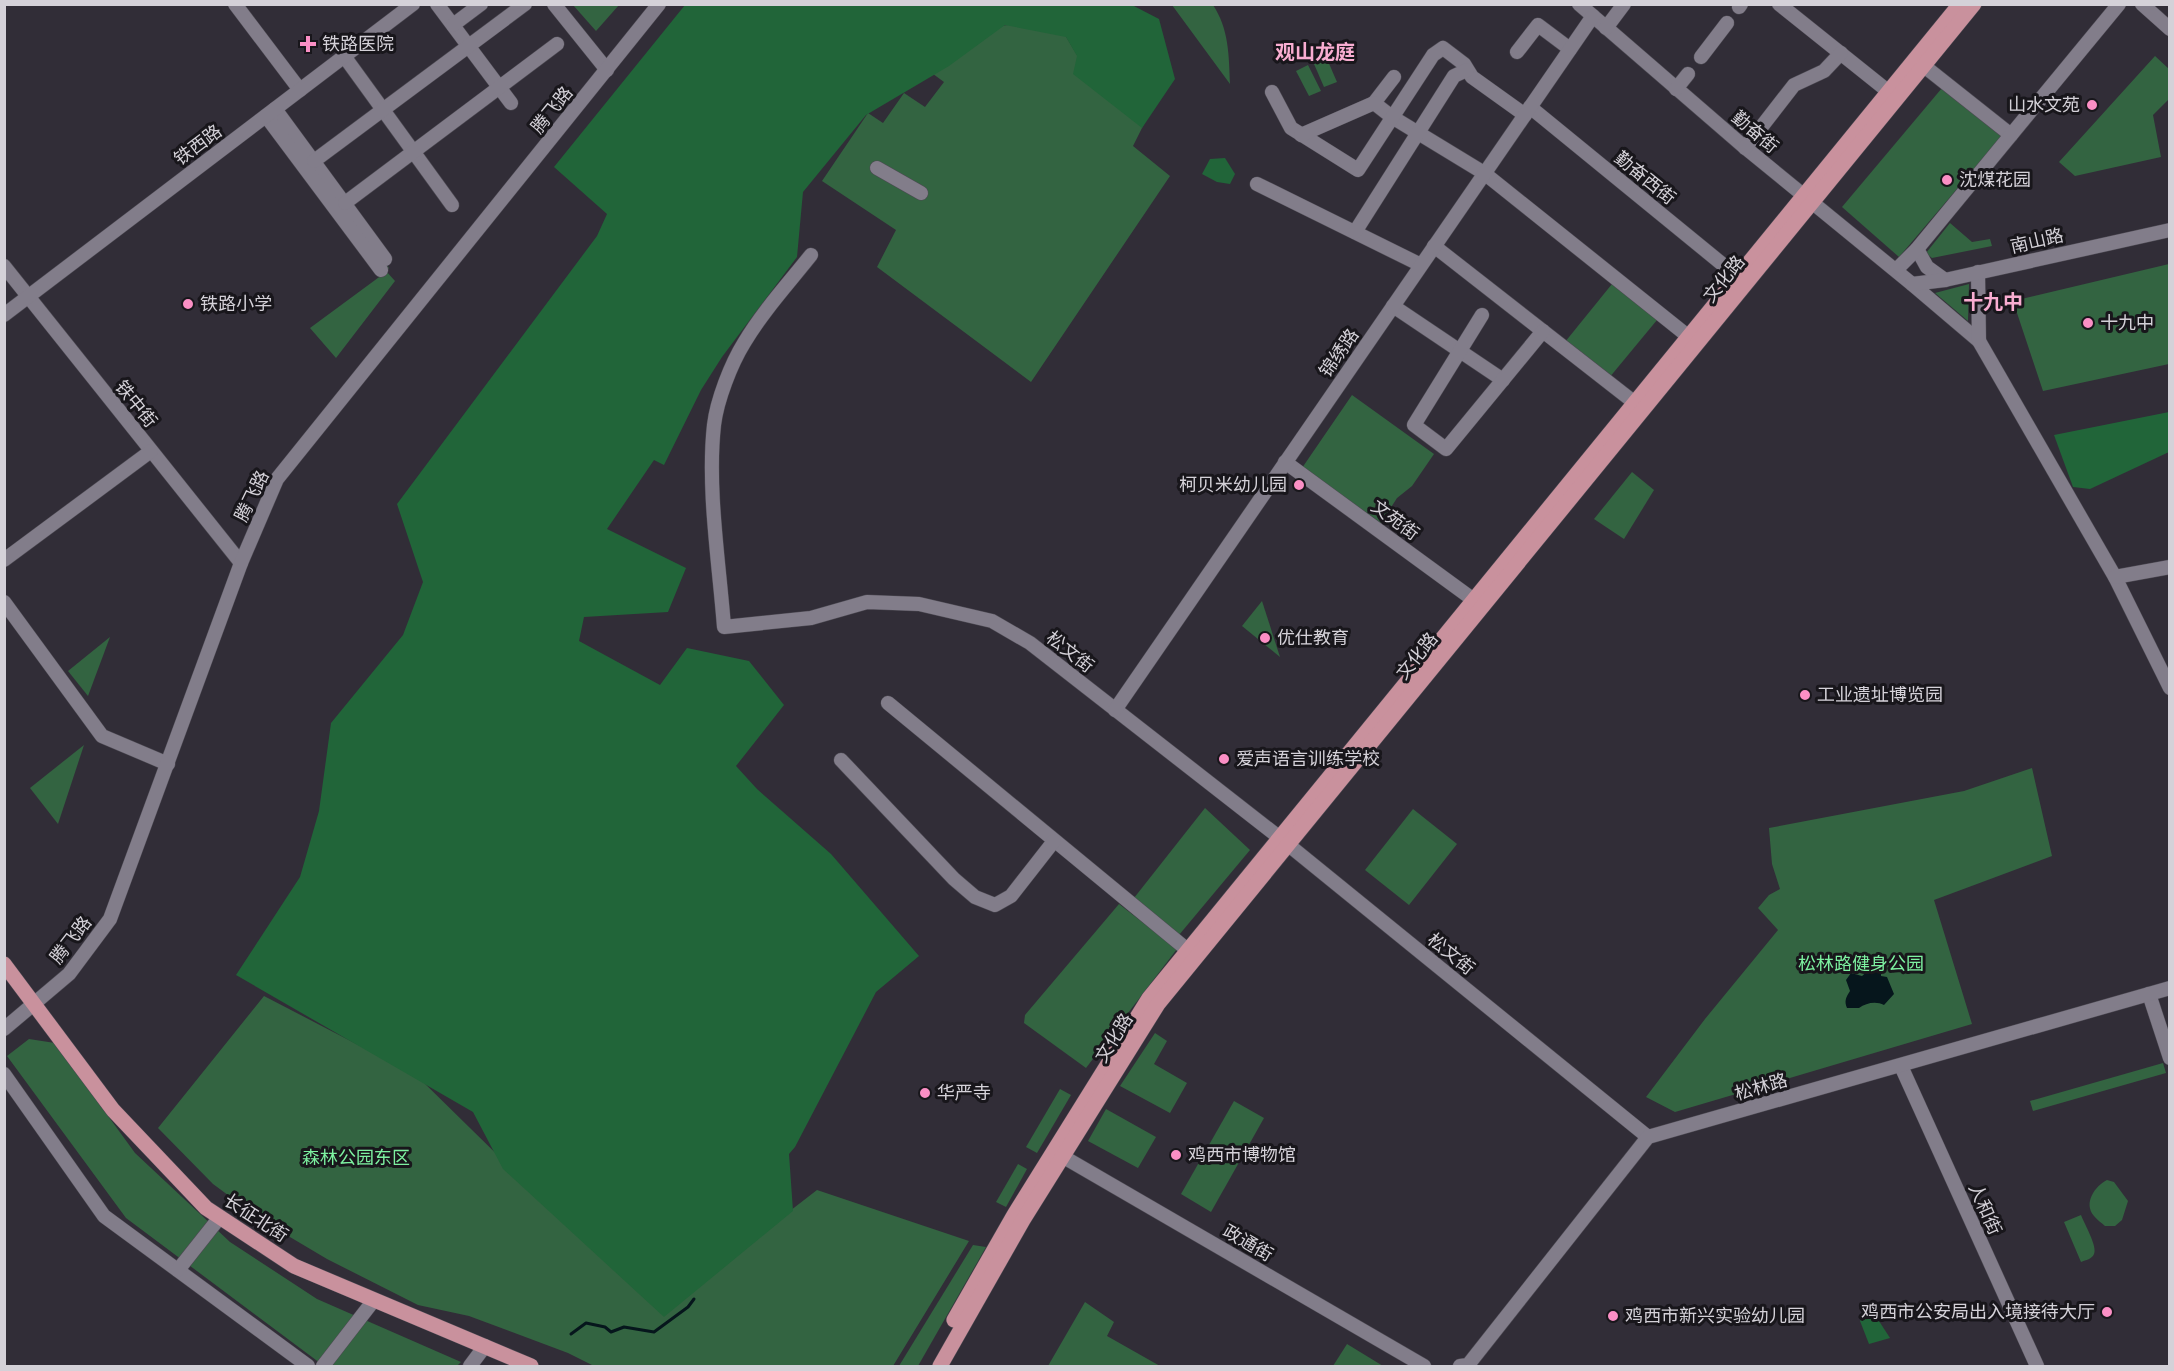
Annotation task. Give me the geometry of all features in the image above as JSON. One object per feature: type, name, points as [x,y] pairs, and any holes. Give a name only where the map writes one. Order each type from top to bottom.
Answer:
[{"type":"main road","name":"文化路","points":[[928,1366],[1014,1215],[1058,1154],[1192,954],[1808,199],[1889,92],[1960,4]]},
{"type":"main road","name":"文化路","points":[[1478,603],[1635,402],[1738,277],[1924,66],[1974,4]]},
{"type":"main road","name":"长征北街","points":[[4,963],[114,1110],[206,1208],[294,1266],[531,1366]]},
{"type":"main road","name":"文化路","points":[[940,1366],[1058,1154]]},
{"type":"street","points":[[236,4],[300,90]]},
{"type":"street","name":"铁西路","points":[[4,315],[413,4]]},
{"type":"street","points":[[437,4],[511,103]]},
{"type":"street","points":[[453,26],[481,4]]},
{"type":"street","points":[[314,161],[525,4]]},
{"type":"street","points":[[554,4],[607,70]]},
{"type":"street","name":"腾飞路","points":[[4,1029],[69,974],[110,919],[241,563],[277,479],[659,4]]},
{"type":"street","name":"勤奋街","points":[[1579,4],[1745,148],[1896,270],[1978,341]]},
{"type":"street","points":[[1606,28],[1624,4]]},
{"type":"street","points":[[1779,4],[1889,92]]},
{"type":"street","points":[[1896,270],[1917,249],[2119,4]]},
{"type":"street","points":[[2142,4],[2169,28]]},
{"type":"street","name":"锦绣路","points":[[1115,710],[1593,16]]},
{"type":"street","points":[[1701,57],[1727,22]]},
{"type":"street","points":[[1517,52],[1538,25],[1570,49]]},
{"type":"street","points":[[345,203],[557,44]]},
{"type":"street","name":"勤奋西街","points":[[1392,117],[1433,55],[1443,48],[1464,64],[1472,77],[1527,111],[1738,277]]},
{"type":"street","points":[[1745,148],[1794,85],[1824,71],[1841,53]]},
{"type":"street","points":[[344,56],[452,205]]},
{"type":"street","points":[[1924,66],[2011,135]]},
{"type":"street","points":[[1355,232],[1455,76],[1467,70]]},
{"type":"street","points":[[1677,89],[1688,74]]},
{"type":"street","points":[[1301,135],[1374,104],[1394,77]]},
{"type":"street","points":[[1272,92],[1291,128],[1358,170],[1392,117]]},
{"type":"street","points":[[1374,104],[1484,173],[1689,337]]},
{"type":"street","points":[[271,112],[314,161],[345,203],[383,264],[271,112]]},
{"type":"street","points":[[877,168],[921,193]]},
{"type":"street","points":[[1257,184],[1421,265]]},
{"type":"street","name":"南山路","points":[[1912,284],[1945,280],[2169,230]]},
{"type":"street","points":[[1434,246],[1635,402]]},
{"type":"street","points":[[1917,249],[1928,267],[1945,280]]},
{"type":"street","name":"松文街","points":[[811,255],[767,309],[743,344],[728,377],[714,422],[712,470],[724,627],[811,618],[867,602],[919,604],[992,621],[1030,643],[1284,841],[1648,1137]]},
{"type":"street","name":"铁中街","points":[[4,266],[241,563]]},
{"type":"street","points":[[1978,272],[1978,341],[2115,577],[2169,688]]},
{"type":"street","points":[[1393,306],[1503,380]]},
{"type":"street","points":[[1482,315],[1414,425],[1446,449],[1543,332]]},
{"type":"street","points":[[4,560],[151,451]]},
{"type":"street","name":"文苑街","points":[[1285,462],[1478,603]]},
{"type":"street","points":[[2115,577],[2169,567]]},
{"type":"street","points":[[4,602],[102,736],[168,764]]},
{"type":"street","points":[[888,703],[1192,954]]},
{"type":"street","points":[[841,760],[954,879],[975,897],[995,905],[1011,896],[1054,841]]},
{"type":"street","name":"松林路","points":[[1648,1137],[2169,988]]},
{"type":"street","points":[[2149,994],[2169,1058]]},
{"type":"street","name":"人和街","points":[[1901,1066],[2037,1366]]},
{"type":"street","points":[[4,1074],[104,1216],[308,1366]]},
{"type":"street","points":[[1465,1366],[1648,1137]]},
{"type":"street","name":"政通街","points":[[1058,1154],[1424,1366]]},
{"type":"street","points":[[178,1270],[220,1217]]},
{"type":"street","points":[[323,1366],[374,1300]]},
{"type":"street","points":[[470,1366],[484,1346]]},
{"type":"green space","points":[[1130,4],[1159,19],[1175,79],[1142,128],[1073,74],[1077,56],[1066,37],[1005,25],[949,66],[866,115],[803,192],[797,257],[722,357],[701,390],[664,465],[654,460],[607,529],[686,568],[668,612],[584,617],[579,641],[660,685],[687,648],[749,661],[784,705],[736,766],[757,789],[831,854],[919,956],[876,992],[795,1147],[789,1154],[793,1211],[664,1317],[503,1169],[473,1112],[236,975],[300,877],[319,811],[331,723],[403,635],[423,582],[397,504],[597,236],[607,214],[554,167],[685,5]]},
{"type":"green space","points":[[573,5],[619,5],[596,31]]},
{"type":"green space","points":[[1172,5],[1213,5],[1225,33],[1230,84]]},
{"type":"green space","points":[[1025,23],[1065,35],[1077,55],[1145,122],[1133,146],[1170,176],[1031,382],[877,267],[896,230],[822,181],[868,113],[883,123],[904,93],[925,107],[944,82],[929,71],[958,31]]},
{"type":"green space","points":[[2155,56],[2169,69],[2169,99],[2153,115],[2161,157],[2075,176],[2059,162]]},
{"type":"green space","points":[[1327,59],[1337,82],[1324,87],[1314,64]]},
{"type":"green space","points":[[1308,65],[1321,91],[1309,96],[1296,71]]},
{"type":"green space","points":[[1942,88],[2003,135],[1899,257],[1842,207]]},
{"type":"green space","points":[[1225,158],[1235,174],[1230,184],[1217,182],[1202,174],[1210,159]]},
{"type":"green space","points":[[1950,223],[1972,242],[1990,239],[1992,246],[1932,258],[1926,253]]},
{"type":"green space","points":[[373,247],[389,268],[386,271],[395,281],[336,358],[310,328],[386,272]]},
{"type":"green space","name":"十九中","points":[[2169,264],[2169,364],[2043,391],[2013,301]]},
{"type":"green space","points":[[1612,284],[1657,320],[1609,378],[1565,342]]},
{"type":"green space","points":[[1969,284],[1968,321],[1935,293]]},
{"type":"green space","points":[[1352,395],[1434,454],[1412,486],[1397,498],[1381,523],[1302,468]]},
{"type":"green space","points":[[2169,412],[2169,452],[2090,489],[2073,487],[2054,435]]},
{"type":"green space","points":[[1632,472],[1654,490],[1624,539],[1594,519]]},
{"type":"green space","points":[[1262,601],[1280,657],[1242,626]]},
{"type":"green space","points":[[110,637],[88,696],[68,671]]},
{"type":"green space","points":[[84,745],[58,824],[30,788]]},
{"type":"green space","name":"松林路健身公园","points":[[2032,768],[2052,856],[1934,900],[1972,1024],[1675,1112],[1646,1097],[1705,1019],[1778,930],[1758,908],[1769,895],[1780,889],[1772,864],[1769,828],[1964,791]]},
{"type":"green space","points":[[1205,808],[1250,850],[1179,935],[1134,898]]},
{"type":"green space","points":[[1413,809],[1457,844],[1409,905],[1365,870]]},
{"type":"green space","points":[[1119,904],[1177,949],[1086,1068],[1024,1023],[1025,1015]]},
{"type":"green space","name":"森林公园东区","points":[[264,996],[416,1075],[619,1274],[664,1308],[817,1190],[969,1241],[893,1366],[594,1366],[568,1353],[469,1316],[418,1305],[327,1259],[263,1221],[213,1184],[158,1128]]},
{"type":"green space","points":[[1155,1033],[1167,1041],[1154,1064],[1187,1083],[1170,1113],[1120,1086]]},
{"type":"green space","points":[[29,1039],[55,1043],[135,1153],[230,1242],[317,1299],[461,1362],[457,1366],[324,1366],[126,1218],[7,1056]]},
{"type":"green space","points":[[2163,1063],[2166,1073],[2033,1111],[2030,1101]]},
{"type":"green space","points":[[1060,1089],[1071,1095],[1037,1153],[1026,1147]]},
{"type":"green space","points":[[1234,1101],[1264,1118],[1211,1212],[1181,1194]]},
{"type":"green space","points":[[1106,1109],[1156,1137],[1138,1168],[1088,1141]]},
{"type":"green space","points":[[1018,1164],[1027,1169],[1006,1207],[996,1202]]},
{"type":"green space","points":[[2107,1180],[2114,1182],[2128,1201],[2122,1220],[2115,1226],[2105,1226],[2094,1216],[2090,1206],[2092,1195],[2098,1186]]},
{"type":"green space","points":[[2081,1215],[2095,1251],[2092,1257],[2081,1262],[2064,1222]]},
{"type":"green space","points":[[973,1245],[986,1247],[918,1366],[899,1366]]},
{"type":"green space","points":[[1085,1302],[1114,1322],[1107,1336],[1160,1366],[1048,1366]]},
{"type":"green space","points":[[1868,1312],[1879,1321],[1890,1338],[1869,1344],[1860,1321]]},
{"type":"green space","points":[[1347,1344],[1383,1366],[1333,1366]]},
{"type":"shaded area","points":[[1881,968],[1881,976],[1887,977],[1894,994],[1884,1005],[1871,1003],[1859,1008],[1847,1008],[1846,999],[1850,991],[1846,980],[1851,973],[1862,976],[1870,969]]},
{"type":"waterway","points":[[571,1334],[586,1323],[605,1327],[611,1332],[624,1327],[654,1332],[688,1307],[694,1299]]},
{"type":"place","name":"铁路医院","points":[[308,44]]},
{"type":"place","name":"山水文苑","points":[[2092,105]]},
{"type":"place","name":"沈煤花园","points":[[1947,180]]},
{"type":"place","name":"铁路小学","points":[[188,304]]},
{"type":"place","name":"十九中","points":[[2088,323]]},
{"type":"place","name":"柯贝米幼儿园","points":[[1299,485]]},
{"type":"place","name":"优仕教育","points":[[1265,638]]},
{"type":"place","name":"工业遗址博览园","points":[[1805,695]]},
{"type":"place","name":"爱声语言训练学校","points":[[1224,759]]},
{"type":"place","name":"华严寺","points":[[925,1093]]},
{"type":"place","name":"鸡西市博物馆","points":[[1176,1155]]},
{"type":"place","name":"鸡西市公安局出入境接待大厅","points":[[2107,1312]]},
{"type":"place","name":"鸡西市新兴实验幼儿园","points":[[1613,1316]]},
{"type":"district","name":"观山龙庭","points":[[1315,52]]},
{"type":"district","name":"十九中","points":[[1993,302]]}]
